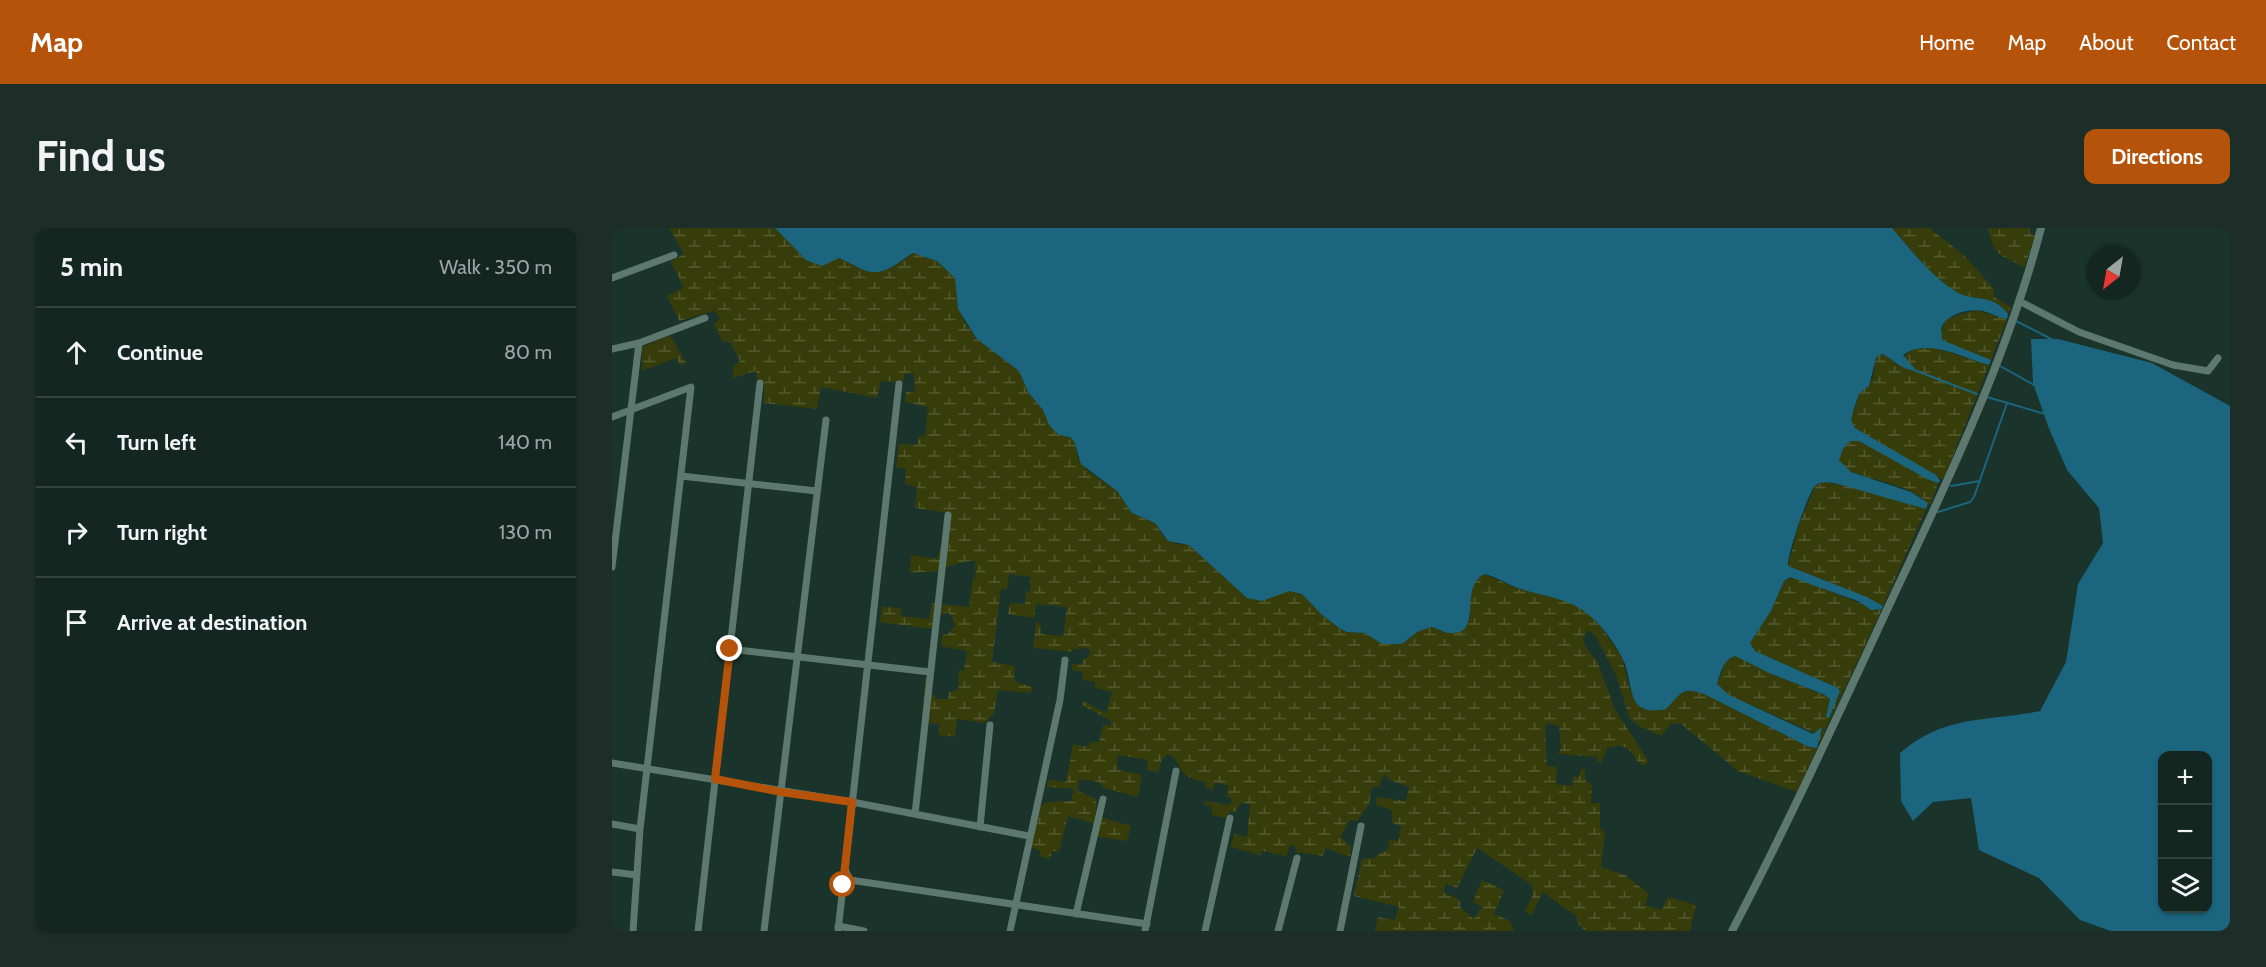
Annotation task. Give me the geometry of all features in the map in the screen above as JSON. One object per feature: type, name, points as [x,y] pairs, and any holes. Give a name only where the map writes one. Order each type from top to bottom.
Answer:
[{"type":"street","points":[[1732,931],[1800,799],[1946,488],[2019,301],[2041,228]]},
{"type":"street","points":[[612,278],[674,255]]},
{"type":"street","points":[[2019,301],[2071,329],[2189,370],[2208,370],[2218,358]]},
{"type":"street","points":[[612,349],[639,343],[705,318]]},
{"type":"street","points":[[612,567],[639,343]]},
{"type":"street","points":[[698,931],[760,383]]},
{"type":"street","points":[[864,931],[838,928],[899,384]]},
{"type":"street","points":[[612,417],[691,387],[646,770],[633,931]]},
{"type":"street","points":[[764,931],[826,420]]},
{"type":"street","points":[[681,476],[817,491]]},
{"type":"street","points":[[915,814],[948,515]]},
{"type":"street","points":[[730,649],[930,672]]},
{"type":"street","points":[[1010,931],[1060,700],[1065,660]]},
{"type":"street","points":[[980,827],[990,725]]},
{"type":"street","points":[[612,763],[852,802],[1029,836]]},
{"type":"street","points":[[845,869],[850,880],[1076,914],[1146,927],[1176,771]]},
{"type":"street","points":[[1076,914],[1103,798]]},
{"type":"street","points":[[1205,931],[1230,818]]},
{"type":"street","points":[[612,824],[640,829]]},
{"type":"street","points":[[1340,931],[1361,826]]},
{"type":"street","points":[[1278,931],[1297,858]]},
{"type":"street","points":[[612,872],[637,874]]},
{"type":"green space","points":[[669,228],[775,228],[806,260],[827,263],[839,258],[863,270],[881,272],[897,265],[913,253],[937,261],[955,278],[958,285],[957,299],[963,320],[977,339],[1019,371],[1028,392],[1043,410],[1049,425],[1059,435],[1070,437],[1074,441],[1078,458],[1088,471],[1117,491],[1132,513],[1155,523],[1163,536],[1176,544],[1189,545],[1247,598],[1289,591],[1302,594],[1321,614],[1339,628],[1347,632],[1365,633],[1382,644],[1431,627],[1442,631],[1470,619],[1472,588],[1474,582],[1484,574],[1516,588],[1571,602],[1602,628],[1622,658],[1630,690],[1642,709],[1672,703],[1677,694],[1692,690],[1809,747],[1817,748],[1797,792],[1738,771],[1680,723],[1671,724],[1661,736],[1630,719],[1616,675],[1596,636],[1589,630],[1583,637],[1585,646],[1598,663],[1614,708],[1649,762],[1643,766],[1629,750],[1621,746],[1607,748],[1601,763],[1597,761],[1597,757],[1558,754],[1561,748],[1559,726],[1548,723],[1545,727],[1547,766],[1557,767],[1556,784],[1572,786],[1574,776],[1579,777],[1581,769],[1585,769],[1585,779],[1592,786],[1591,803],[1600,803],[1600,828],[1605,832],[1601,867],[1625,875],[1649,894],[1645,905],[1661,910],[1668,897],[1696,905],[1690,931],[1585,931],[1577,922],[1577,917],[1543,892],[1531,916],[1525,910],[1533,895],[1532,885],[1477,848],[1457,888],[1446,884],[1443,892],[1460,900],[1460,907],[1474,919],[1482,907],[1473,902],[1482,880],[1504,890],[1494,914],[1510,921],[1514,931],[1375,931],[1378,917],[1395,920],[1399,907],[1354,896],[1362,859],[1375,858],[1381,852],[1387,851],[1390,839],[1398,841],[1401,826],[1392,823],[1392,810],[1376,805],[1377,797],[1406,801],[1409,787],[1392,781],[1384,774],[1379,787],[1372,787],[1369,804],[1357,821],[1350,820],[1340,837],[1351,846],[1350,857],[1325,848],[1323,856],[1296,852],[1296,847],[1290,845],[1286,856],[1262,851],[1261,855],[1231,847],[1234,834],[1247,837],[1250,805],[1242,802],[1235,812],[1230,811],[1225,818],[1212,815],[1211,806],[1204,805],[1204,801],[1229,805],[1232,800],[1227,795],[1229,786],[1215,782],[1213,790],[1205,787],[1206,782],[1188,777],[1174,758],[1168,754],[1162,759],[1158,772],[1147,770],[1148,760],[1118,755],[1117,769],[1142,775],[1138,797],[1104,788],[1099,782],[1079,779],[1078,791],[1096,799],[1097,816],[1131,826],[1127,841],[1099,837],[1093,823],[1068,816],[1059,852],[1053,851],[1049,859],[1039,856],[1040,851],[1030,847],[1041,805],[1048,802],[1071,801],[1074,789],[1047,787],[1048,780],[1066,782],[1073,744],[1089,747],[1090,742],[1099,742],[1103,725],[1111,726],[1111,721],[1082,705],[1083,701],[1106,713],[1112,692],[1095,688],[1095,682],[1082,680],[1083,672],[1072,670],[1072,664],[1082,664],[1082,659],[1088,658],[1090,651],[1088,649],[1079,647],[1079,650],[1072,649],[1072,652],[1033,648],[1036,622],[1040,623],[1041,634],[1063,636],[1067,607],[1036,604],[1034,618],[1008,614],[1010,603],[1025,604],[1026,591],[1030,591],[1030,577],[1009,574],[1007,589],[1001,589],[992,662],[1015,666],[1014,681],[1032,687],[1031,693],[998,690],[994,713],[985,723],[957,719],[955,737],[939,735],[940,724],[922,722],[925,679],[931,680],[931,694],[935,695],[935,699],[948,699],[949,692],[958,690],[959,670],[964,671],[967,651],[941,646],[942,635],[948,634],[955,626],[952,616],[948,613],[934,615],[932,629],[880,622],[882,606],[902,609],[901,616],[929,619],[932,603],[969,607],[973,577],[976,577],[975,561],[940,568],[939,571],[910,573],[911,555],[937,559],[950,518],[950,513],[915,508],[917,487],[905,484],[906,469],[896,467],[899,444],[917,445],[918,437],[925,436],[928,407],[905,402],[906,392],[915,391],[914,374],[905,373],[903,382],[881,381],[877,398],[821,387],[817,409],[764,403],[764,380],[757,379],[756,371],[733,378],[733,367],[740,361],[730,342],[723,342],[714,324],[720,319],[714,311],[679,321],[667,296],[684,287],[670,262],[684,254]]},
{"type":"green space","points":[[1892,228],[1929,228],[1964,255],[1994,289],[1994,297],[2011,307],[2008,314],[1996,303],[1962,295],[1946,285],[1921,262]]},
{"type":"green space","points":[[1988,228],[2030,228],[2029,233],[2035,236],[2024,268],[1999,254],[1993,245]]},
{"type":"green space","points":[[1975,310],[2007,319],[1991,360],[1946,343],[1939,335],[1946,319]]},
{"type":"green space","points":[[670,335],[686,363],[680,365],[676,358],[642,371],[642,347]]},
{"type":"green space","points":[[1932,347],[1989,365],[1944,478],[1940,479],[1855,428],[1851,420],[1859,394],[1873,378],[1876,358],[1879,355],[1887,356],[1897,365],[1911,351]]},
{"type":"green space","points":[[1850,441],[1859,441],[1938,483],[1931,504],[1928,505],[1913,492],[1845,469],[1839,460],[1843,449]]},
{"type":"green space","points":[[1824,482],[1858,488],[1926,509],[1883,606],[1867,597],[1788,566],[1799,524],[1816,485]]},
{"type":"green space","points":[[1793,577],[1877,610],[1882,609],[1818,745],[1819,736],[1815,733],[1728,695],[1717,684],[1726,661],[1735,656],[1769,673],[1829,697],[1831,701],[1838,688],[1755,651],[1750,643],[1771,611],[1784,581]]},
{"type":"water","points":[[775,228],[1892,228],[1921,262],[1946,285],[1962,295],[1996,303],[2008,314],[2007,319],[1983,311],[1965,311],[1948,319],[1941,328],[1942,340],[1991,360],[1989,365],[1946,351],[1923,348],[1903,355],[1916,370],[1911,370],[1882,354],[1876,358],[1869,386],[1859,394],[1851,420],[1855,428],[1936,475],[1940,481],[1938,483],[1927,479],[1859,441],[1850,441],[1843,449],[1839,460],[1851,472],[1911,492],[1928,503],[1926,509],[1830,483],[1820,483],[1815,486],[1808,500],[1794,538],[1788,566],[1867,597],[1883,606],[1882,609],[1871,610],[1858,601],[1790,577],[1784,581],[1771,611],[1750,643],[1755,651],[1838,688],[1840,691],[1829,718],[1826,717],[1830,699],[1823,694],[1769,673],[1735,656],[1725,663],[1721,671],[1717,684],[1729,695],[1813,734],[1822,727],[1817,748],[1809,747],[1708,696],[1693,691],[1684,692],[1666,709],[1644,709],[1634,699],[1625,664],[1619,651],[1590,616],[1565,601],[1518,588],[1488,575],[1484,574],[1473,589],[1469,618],[1462,631],[1448,633],[1431,627],[1417,632],[1402,644],[1382,644],[1365,633],[1347,632],[1339,628],[1321,614],[1302,594],[1289,591],[1262,601],[1247,598],[1189,545],[1168,541],[1155,523],[1132,513],[1117,491],[1081,464],[1074,441],[1070,437],[1059,435],[1049,425],[1043,410],[1028,392],[1019,371],[977,339],[958,309],[955,278],[937,261],[913,253],[889,269],[876,272],[861,269],[839,258],[822,266],[806,260]]},
{"type":"water","points":[[2031,339],[2058,339],[2152,363],[2230,406],[2230,931],[2111,931],[2080,920],[2039,878],[1979,850],[1971,798],[1933,802],[1913,821],[1901,801],[1900,753],[1917,740],[1950,725],[2040,711],[2066,662],[2078,584],[2103,543],[2099,508],[2067,470],[2033,383]]},
{"type":"waterway","points":[[2016,321],[2053,340]]},
{"type":"waterway","points":[[2000,366],[2034,385]]},
{"type":"waterway","points":[[1914,370],[1977,394]]},
{"type":"waterway","points":[[1987,397],[2045,414]]},
{"type":"waterway","points":[[1938,512],[1970,502],[1974,497],[2007,403]]},
{"type":"waterway","points":[[1951,486],[1980,481]]},
{"type":"route","points":[[730,649],[715,779],[781,792],[852,802],[843,885]]}]
